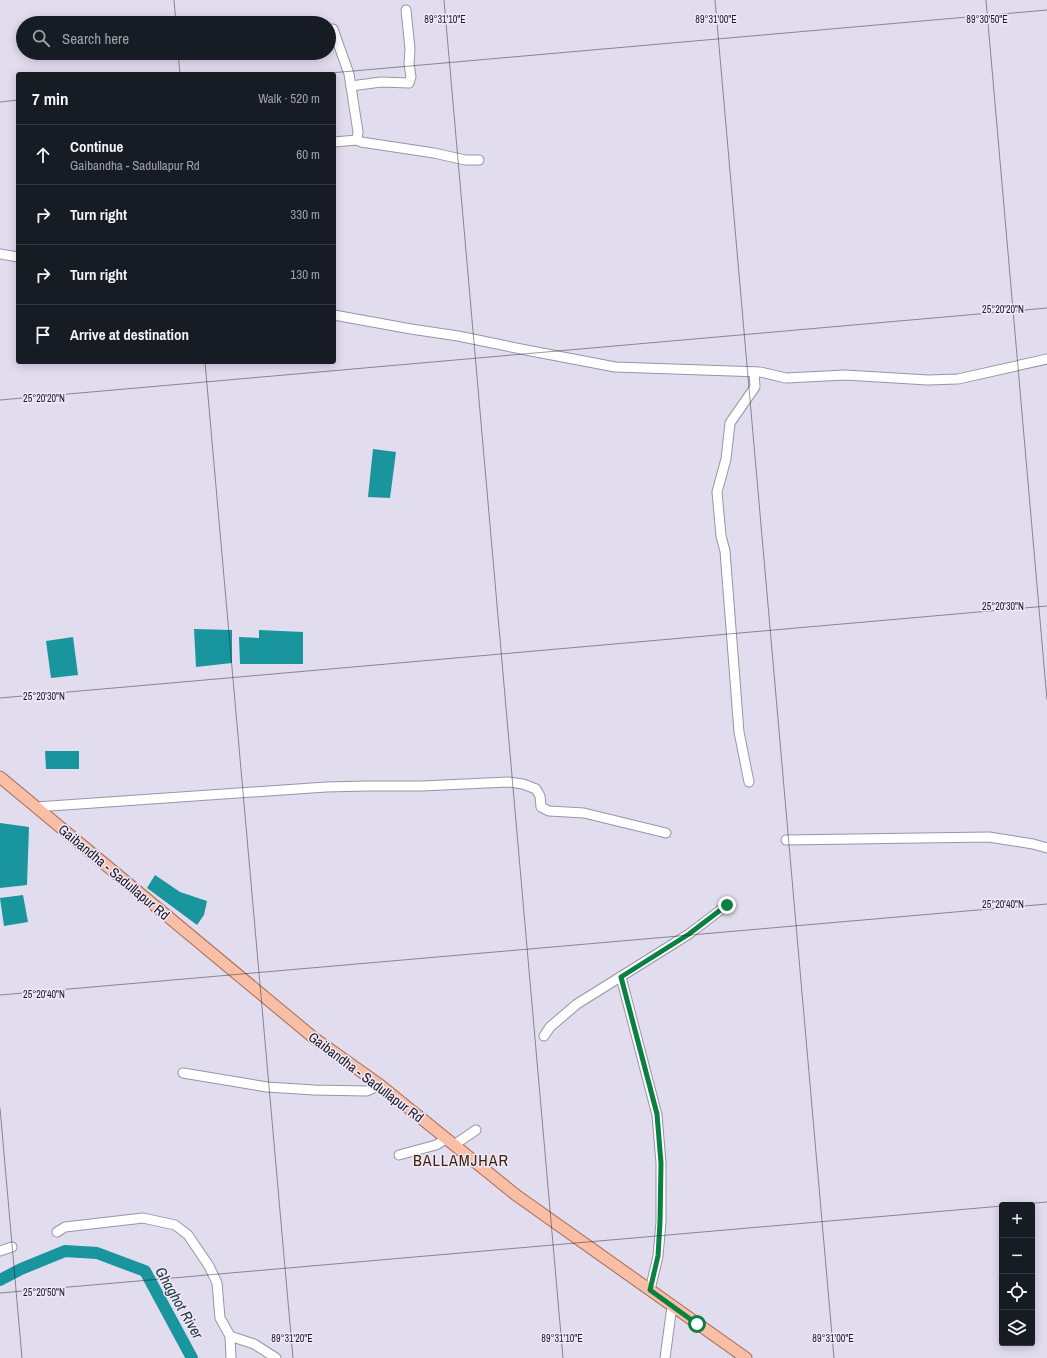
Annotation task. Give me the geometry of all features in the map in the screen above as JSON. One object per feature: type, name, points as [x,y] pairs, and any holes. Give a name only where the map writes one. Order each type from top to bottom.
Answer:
[{"type":"main road","name":"Gaibandha - Sadullapur Rd","points":[[0,776],[314,1038],[380,1085],[516,1195],[746,1358]]},
{"type":"street","points":[[351,86],[387,82],[409,83],[411,77],[408,64],[410,49],[406,10]]},
{"type":"street","points":[[336,37],[349,74],[358,132],[357,140]]},
{"type":"street","points":[[336,142],[357,140],[361,142],[434,153],[465,160],[479,160]]},
{"type":"street","points":[[0,254],[16,257]]},
{"type":"street","points":[[336,315],[458,336],[615,366],[760,372],[786,378],[845,376],[928,380],[958,379],[1047,359]]},
{"type":"street","points":[[749,782],[739,732],[725,551],[721,536],[717,492],[726,459],[730,423],[755,386],[754,372]]},
{"type":"street","points":[[36,807],[326,787],[422,786],[508,782],[523,784],[536,789],[540,796],[540,807],[549,811],[584,813],[666,833]]},
{"type":"street","points":[[786,840],[989,837],[1033,844],[1047,848]]},
{"type":"street","points":[[544,1036],[550,1027],[577,1004],[689,934],[727,905]]},
{"type":"street","points":[[621,977],[657,1114],[661,1163],[660,1222],[658,1256],[650,1290]]},
{"type":"street","points":[[183,1073],[267,1087],[314,1090],[367,1091],[380,1085]]},
{"type":"street","points":[[399,1155],[450,1142],[476,1130]]},
{"type":"street","points":[[57,1232],[65,1227],[143,1218],[175,1225],[188,1235],[210,1266],[217,1282],[220,1318],[230,1336],[231,1358]]},
{"type":"street","points":[[0,1251],[12,1248]]},
{"type":"street","points":[[665,1358],[672,1306]]},
{"type":"street","points":[[230,1336],[254,1344],[276,1358]]},
{"type":"water","points":[[373,449],[396,452],[390,498],[368,497]]},
{"type":"water","points":[[194,629],[232,630],[232,663],[196,667]]},
{"type":"water","points":[[259,630],[303,632],[303,664],[240,664],[239,637],[259,638]]},
{"type":"water","points":[[73,637],[78,675],[51,678],[46,641]]},
{"type":"water","points":[[45,751],[79,751],[79,769],[46,769]]},
{"type":"water","points":[[0,823],[29,827],[27,885],[0,888]]},
{"type":"water","points":[[155,875],[180,892],[207,901],[204,915],[197,925],[147,888]]},
{"type":"water","points":[[23,895],[28,922],[4,926],[0,898]]},
{"type":"waterway","name":"Ghaghot River","points":[[0,1280],[21,1269],[65,1251],[97,1253],[145,1271],[192,1358]]},
{"type":"district","name":"BALLAMJHAR","points":[[461,1160]]},
{"type":"route","points":[[697,1324],[650,1290],[658,1256],[660,1222],[661,1163],[657,1114],[621,977],[689,934],[727,905]]}]
